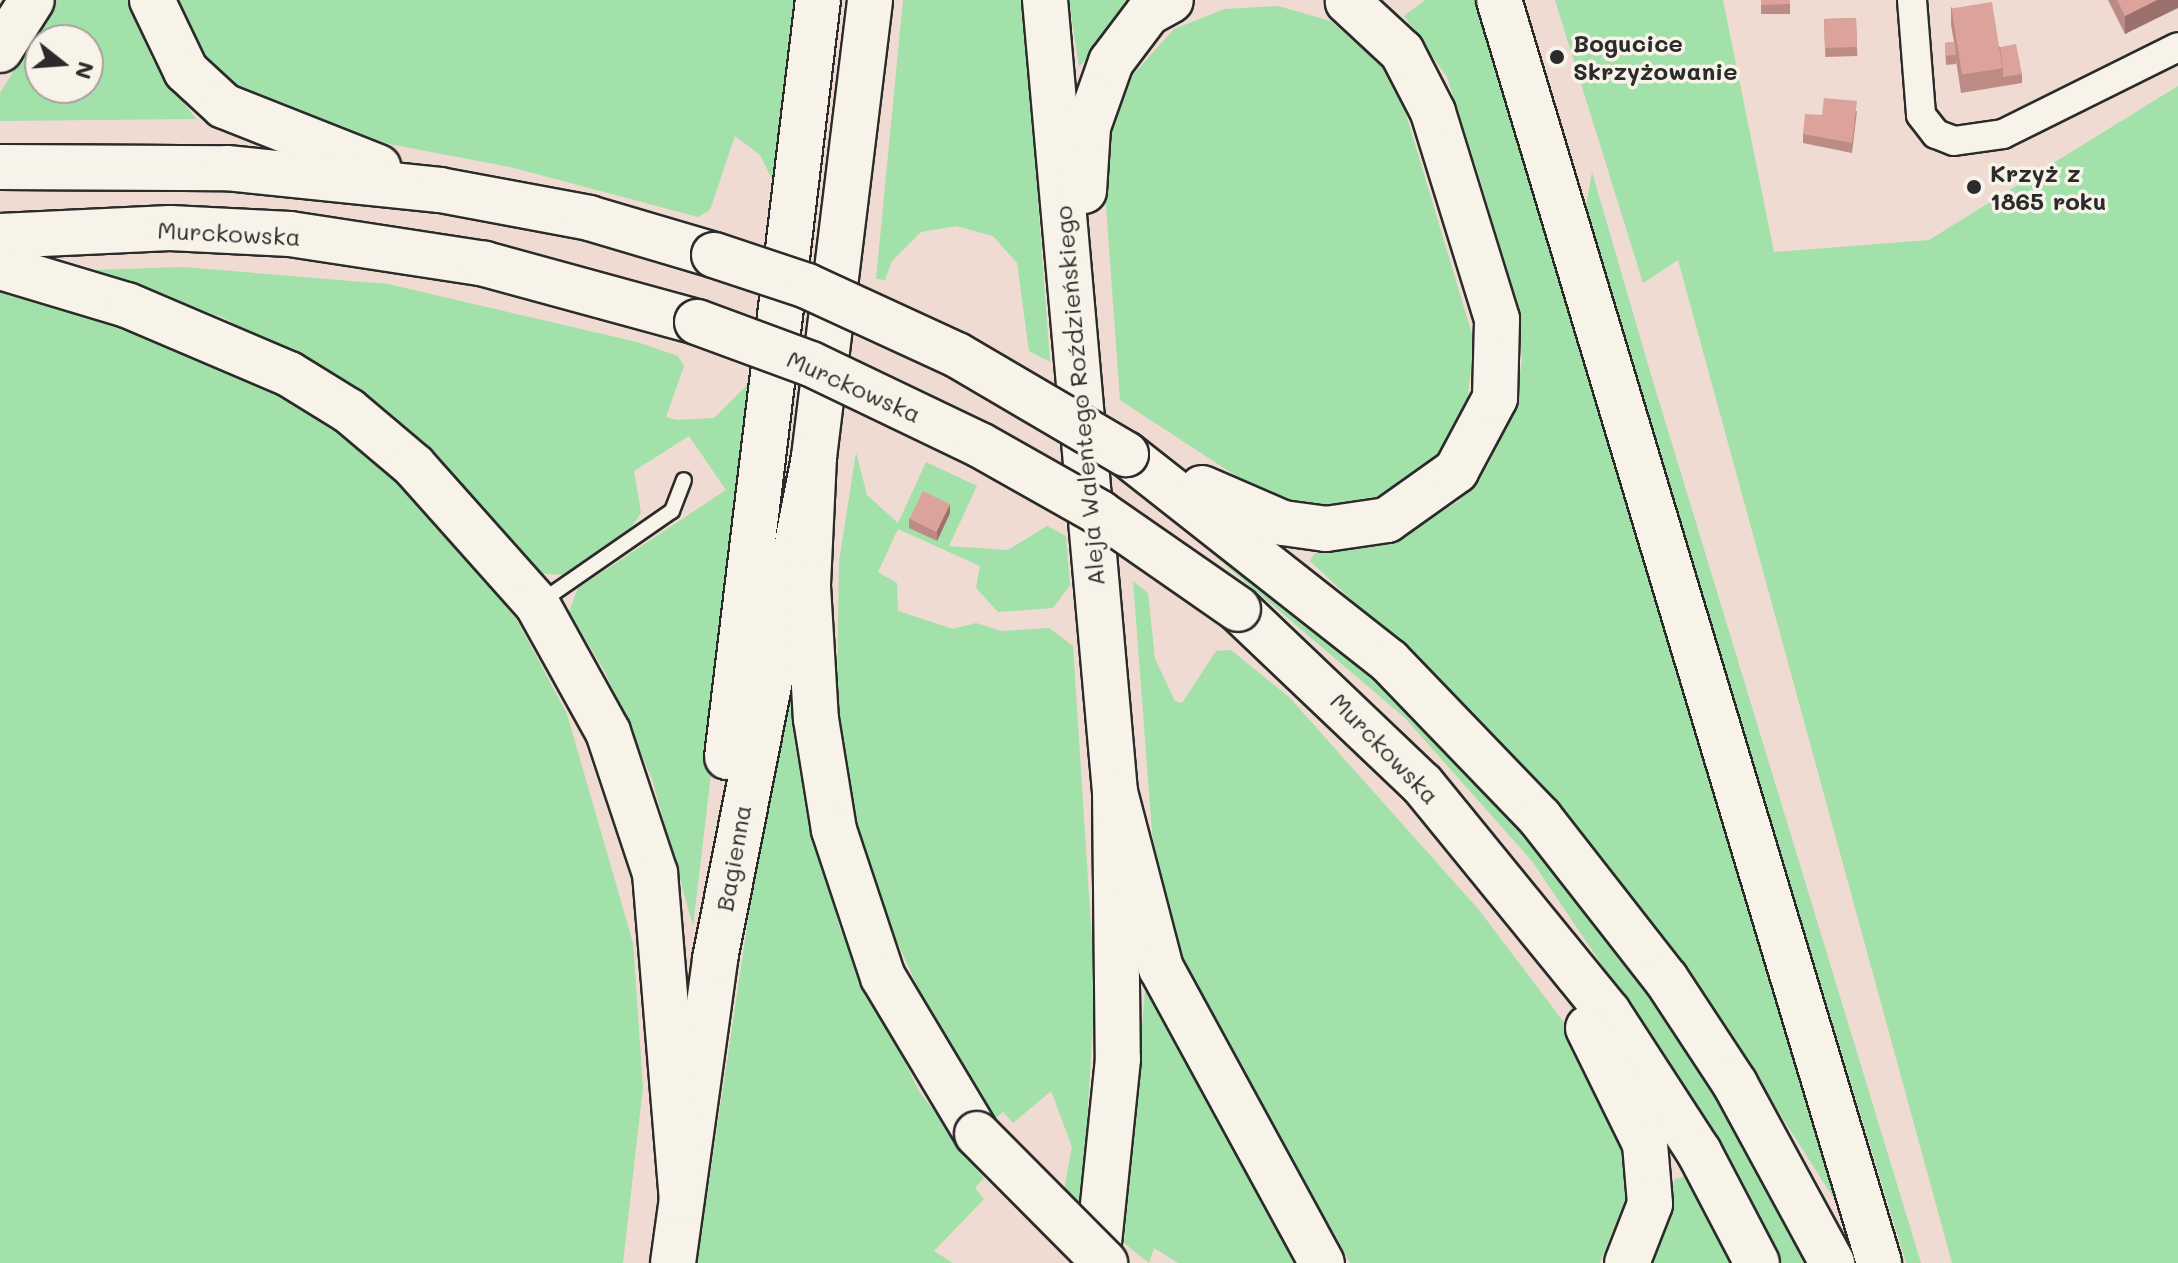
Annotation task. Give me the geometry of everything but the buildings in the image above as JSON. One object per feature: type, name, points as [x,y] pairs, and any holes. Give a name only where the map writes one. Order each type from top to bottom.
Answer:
[{"type":"main road","points":[[0,50],[32,0]]},
{"type":"main road","points":[[152,0],[186,71],[224,106],[440,190]]},
{"type":"main road","points":[[715,959],[731,689],[818,0]]},
{"type":"main road","points":[[870,0],[814,457],[808,586],[816,719],[834,830],[883,977],[977,1134],[1105,1263]]},
{"type":"main road","name":"Aleja Walentego Roździeńskiego","points":[[1045,0],[1072,333],[1115,792]]},
{"type":"main road","points":[[1072,333],[1088,127],[1128,35],[1171,0]]},
{"type":"main road","points":[[1499,0],[1879,1263]]},
{"type":"main road","points":[[1211,503],[1283,523],[1326,529],[1387,520],[1456,471],[1495,398],[1497,319],[1433,112],[1402,52],[1352,1]]},
{"type":"main road","points":[[0,167],[227,168],[440,190],[589,218],[807,286],[957,355],[1211,503],[1389,661],[1569,852],[1644,947],[1735,1084],[1832,1263]]},
{"type":"main road","name":"Murckowska","points":[[0,236],[170,228],[290,234],[485,264],[697,322],[811,364],[980,445],[1100,513],[1238,609],[1422,784],[1533,923]]},
{"type":"main road","points":[[0,267],[194,332],[289,374],[349,411],[470,524],[537,604],[608,732],[655,873],[682,1198]]},
{"type":"main road","name":"Bagienna","points":[[673,1263],[715,959],[814,457]]},
{"type":"main road","points":[[1097,1263],[1118,1059],[1115,792]]},
{"type":"main road","points":[[1115,792],[1161,968],[1322,1263]]},
{"type":"main road","points":[[1533,923],[1645,1144],[1650,1204],[1627,1263]]},
{"type":"main road","points":[[1533,923],[1608,1012],[1653,1080],[1757,1263]]},
{"type":"street","points":[[1912,0],[1921,115],[1936,134],[1954,141],[2003,134],[2178,47]]},
{"type":"lane","points":[[537,604],[672,511],[684,480]]},
{"type":"green space","points":[[58,0],[131,0],[152,59],[196,119],[0,121],[0,93],[24,55],[24,104],[104,104],[104,24],[43,24]]},
{"type":"green space","points":[[174,0],[805,0],[777,189],[760,155],[735,136],[710,210],[698,217],[510,167],[363,139],[259,106],[204,62]]},
{"type":"green space","points":[[903,0],[1023,0],[1050,362],[1029,351],[1017,263],[993,236],[956,226],[921,232],[892,261],[885,280],[876,279]]},
{"type":"green space","points":[[1069,0],[1138,0],[1079,67]]},
{"type":"green space","points":[[1425,0],[1479,0],[1838,1205],[1690,973],[1573,824],[1451,693],[1310,561],[1315,553],[1391,542],[1459,501],[1488,465],[1516,403],[1522,359],[1517,305],[1447,77],[1404,16]]},
{"type":"green space","points":[[1555,0],[1723,0],[1774,252],[1929,240],[2178,86],[2178,1263],[1952,1263],[1678,260],[1643,283]]},
{"type":"green space","points":[[1278,6],[1331,21],[1395,77],[1474,341],[1467,403],[1436,457],[1381,496],[1350,505],[1320,508],[1259,491],[1120,400],[1102,150],[1120,89],[1174,29],[1225,9]]},
{"type":"green space","points":[[1592,172],[1921,1263],[1906,1263],[1665,475],[1586,205]]},
{"type":"green space","points":[[183,267],[388,284],[637,342],[678,356],[684,366],[666,417],[677,420],[714,418],[747,385],[757,387],[693,926],[652,779],[605,672],[569,612],[578,588],[726,490],[689,436],[634,471],[641,513],[625,536],[569,575],[543,574],[425,450],[299,358],[224,318],[93,270]]},
{"type":"green space","points":[[0,290],[177,342],[260,383],[362,449],[412,494],[517,620],[567,714],[633,943],[643,1087],[623,1263],[0,1263]]},
{"type":"green space","points":[[856,452],[867,495],[898,523],[926,462],[977,486],[949,546],[1008,550],[1047,526],[1066,536],[1070,585],[1053,608],[998,612],[976,588],[980,566],[898,529],[878,572],[897,583],[898,611],[953,629],[976,623],[1002,631],[1049,628],[1073,646],[1095,989],[1082,1206],[1064,1190],[1072,1147],[1051,1091],[1013,1123],[1003,1112],[996,1118],[939,1034],[880,904],[852,803],[837,695],[839,562]]},
{"type":"green space","points":[[1212,544],[1391,692],[1535,843],[1642,980],[1713,1088],[1808,1263],[1783,1263],[1697,1106],[1532,861],[1404,717],[1209,551]]},
{"type":"green space","points":[[1133,581],[1148,593],[1155,659],[1175,701],[1182,703],[1216,651],[1231,650],[1289,697],[1479,910],[1600,1070],[1622,1115],[1629,1190],[1600,1263],[1350,1263],[1180,966],[1155,871]]},
{"type":"green space","points":[[790,637],[803,791],[840,929],[919,1091],[984,1178],[975,1188],[984,1199],[934,1251],[953,1263],[697,1263]]},
{"type":"green space","points":[[1145,991],[1154,1001],[1297,1263],[1178,1263],[1154,1248],[1149,1263],[1124,1243]]},
{"type":"green space","points":[[1683,1177],[1730,1263],[1652,1263],[1675,1179]]},
{"type":"place","name":"Bogucice Skrzyżowanie","points":[[1557,57]]},
{"type":"place","name":"Krzyż z 1865 roku","points":[[1974,187]]}]
